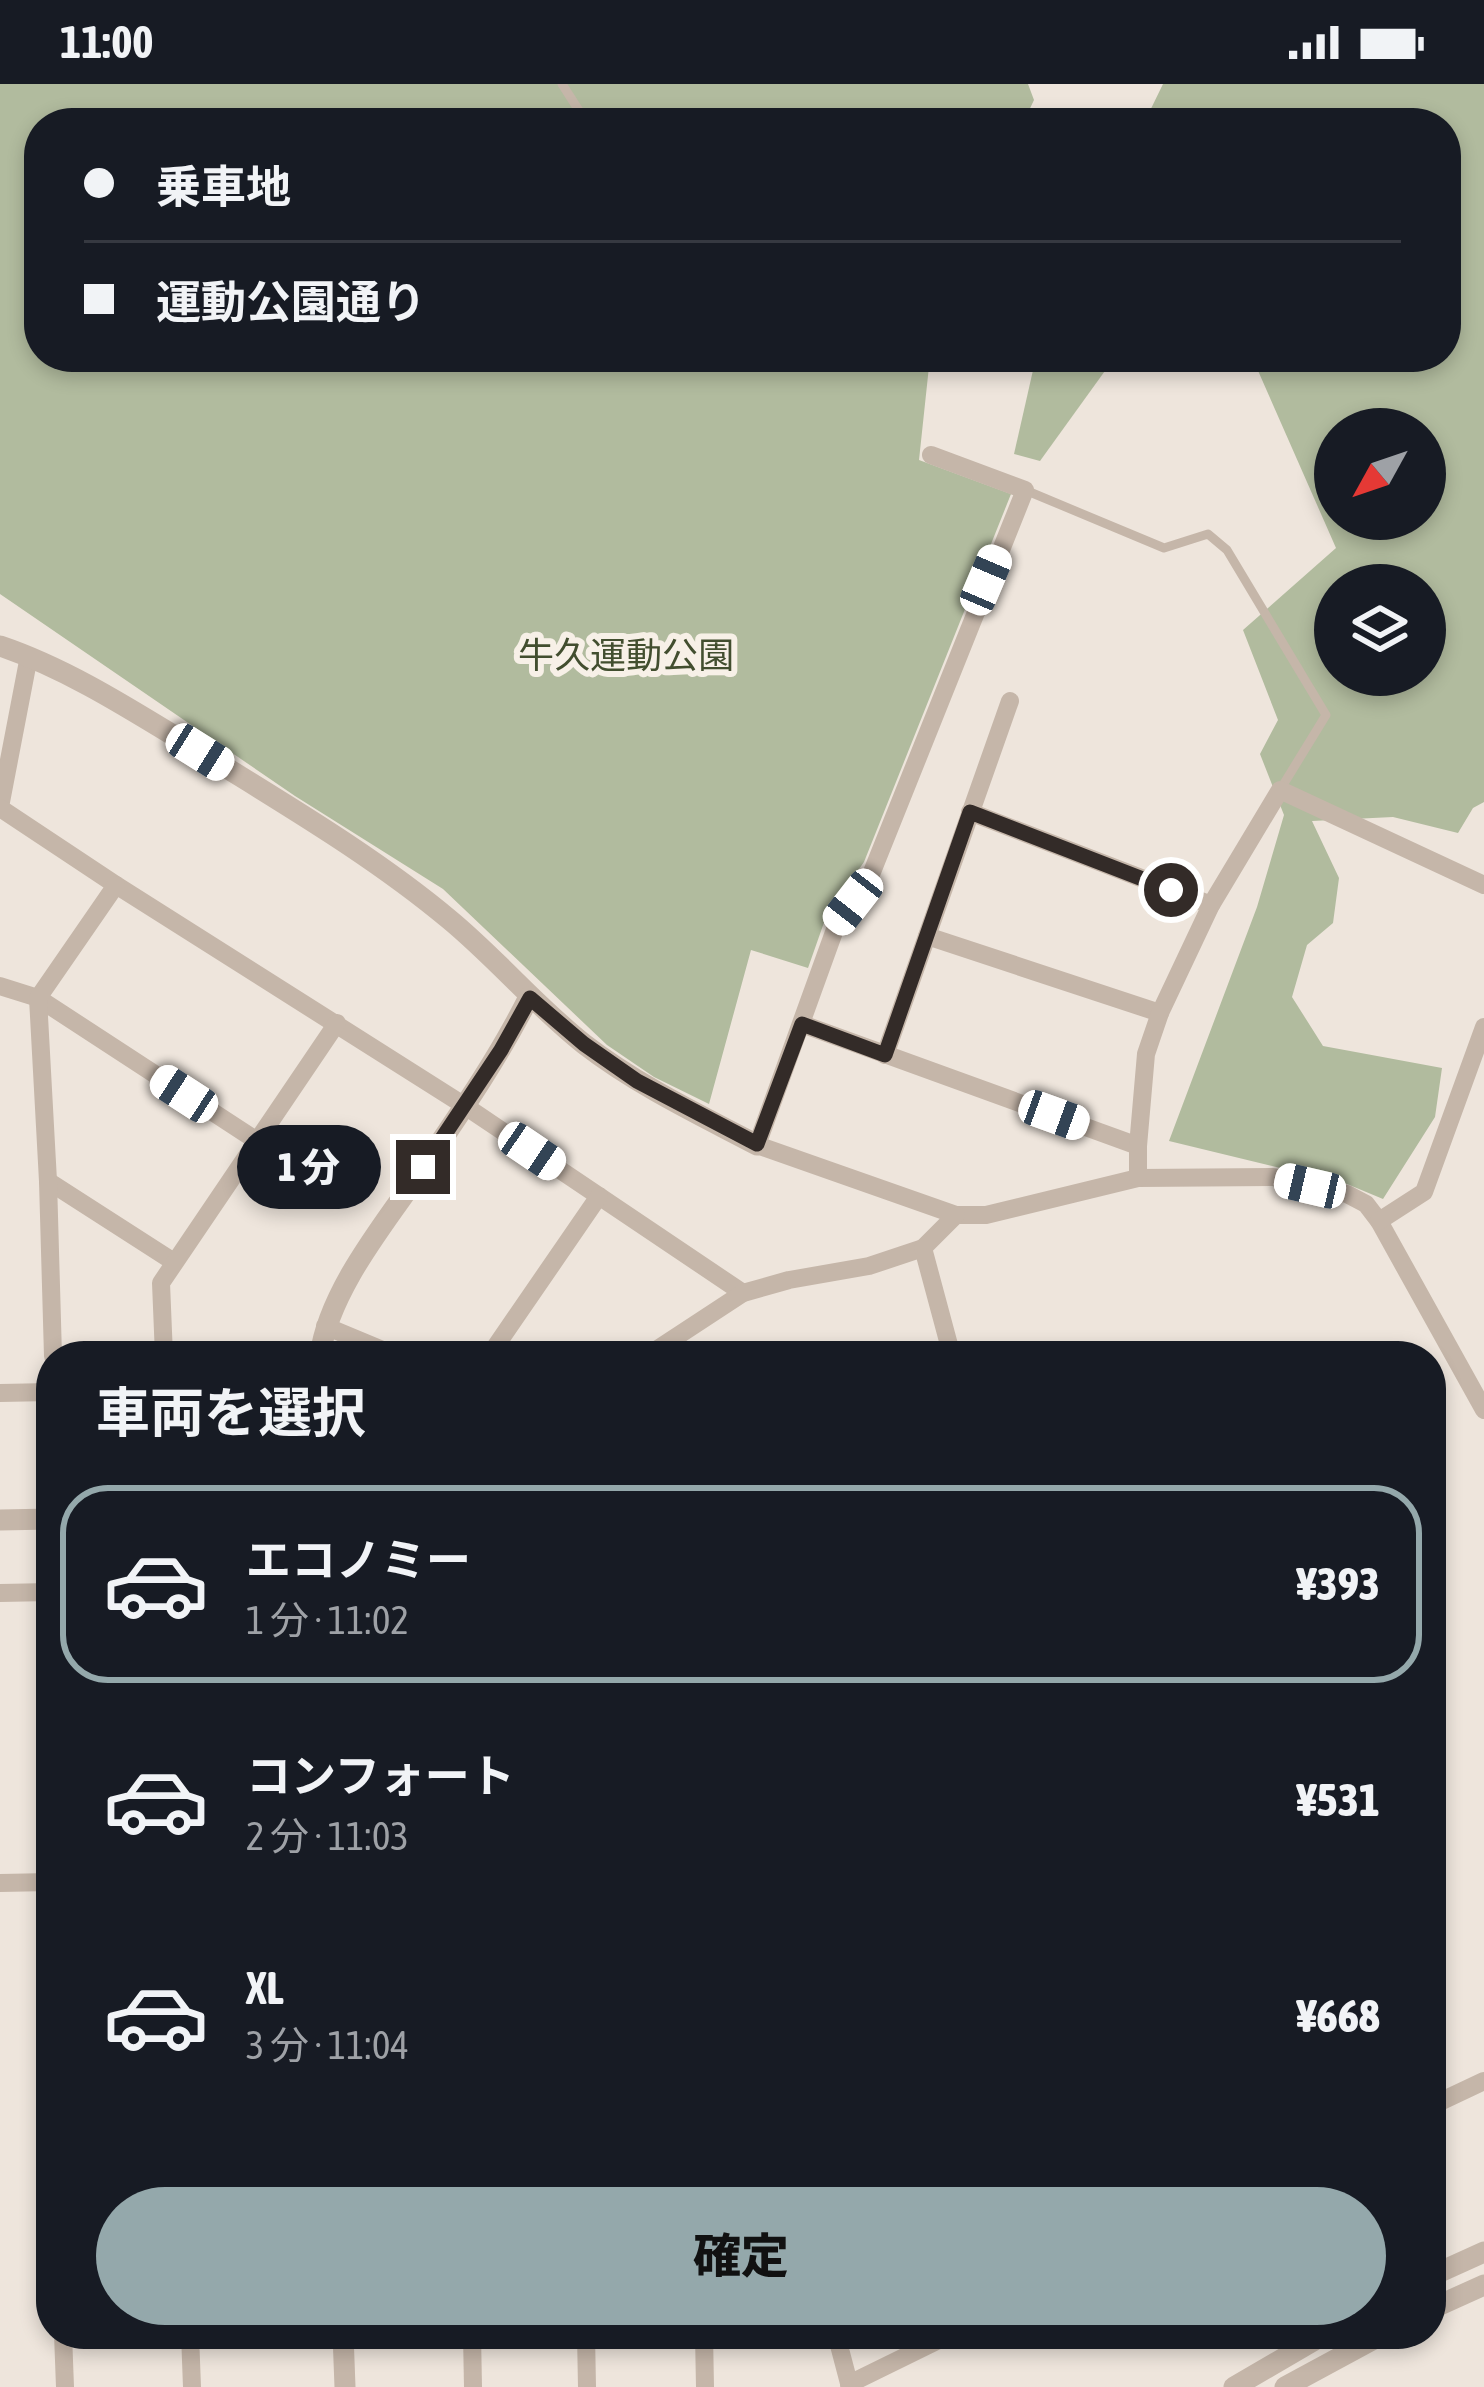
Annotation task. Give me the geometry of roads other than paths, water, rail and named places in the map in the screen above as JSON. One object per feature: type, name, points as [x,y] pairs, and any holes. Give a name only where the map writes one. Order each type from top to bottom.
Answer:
[{"type":"street","points":[[757,1144],[838,921],[868,882],[1024,490],[931,455]]},
{"type":"street","points":[[0,646],[110,698],[384,870],[453,922],[584,1044],[637,1081],[757,1144],[956,1215],[986,1215],[1138,1178],[1273,1177],[1347,1194],[1366,1204],[1378,1221],[1445,1341]]},
{"type":"street","points":[[29,656],[0,808],[465,1106],[743,1293]]},
{"type":"street","points":[[885,1055],[1010,701]]},
{"type":"street","points":[[1138,1178],[1146,1054],[1160,1013],[1211,905],[1280,790],[1484,885]]},
{"type":"street","points":[[970,812],[1211,905]]},
{"type":"street","points":[[52,1341],[38,998],[116,885]]},
{"type":"street","points":[[927,936],[1160,1013]]},
{"type":"street","points":[[0,986],[38,998],[257,1142]]},
{"type":"street","points":[[323,1341],[350,1278],[501,1050],[530,998]]},
{"type":"street","points":[[163,1341],[161,1283],[337,1023]]},
{"type":"street","points":[[802,1024],[1138,1146]]},
{"type":"street","points":[[1378,1221],[1424,1192],[1484,1027]]},
{"type":"street","points":[[48,1181],[174,1262]]},
{"type":"street","points":[[499,1341],[599,1196]]},
{"type":"street","points":[[670,1341],[743,1293],[868,1266],[922,1248],[956,1215]]},
{"type":"street","points":[[922,1248],[948,1341]]},
{"type":"street","points":[[326,1326],[362,1341]]},
{"type":"street","points":[[1446,1342],[1484,1410]]},
{"type":"street","points":[[0,1393],[36,1392]]},
{"type":"street","points":[[0,1520],[36,1519]]},
{"type":"street","points":[[0,1593],[36,1592]]},
{"type":"street","points":[[0,1883],[36,1882]]},
{"type":"street","points":[[1446,2099],[1484,2081]]},
{"type":"street","points":[[1446,2269],[1484,2252]]},
{"type":"street","points":[[1446,2302],[1484,2285]]},
{"type":"street","points":[[63,2349],[64,2387]]},
{"type":"street","points":[[190,2349],[191,2387]]},
{"type":"street","points":[[344,2349],[345,2387]]},
{"type":"street","points":[[472,2349],[473,2387]]},
{"type":"street","points":[[586,2349],[587,2387]]},
{"type":"street","points":[[704,2349],[705,2387]]},
{"type":"street","points":[[840,2349],[849,2386],[922,2349]]},
{"type":"street","points":[[1234,2387],[1299,2349]]},
{"type":"street","points":[[1285,2387],[1355,2349]]},
{"type":"lane","points":[[1024,490],[1164,548],[1208,534],[1227,550],[1326,715],[1280,790]]},
{"type":"park label","name":"牛久運動公園","points":[[626,655]]}]
